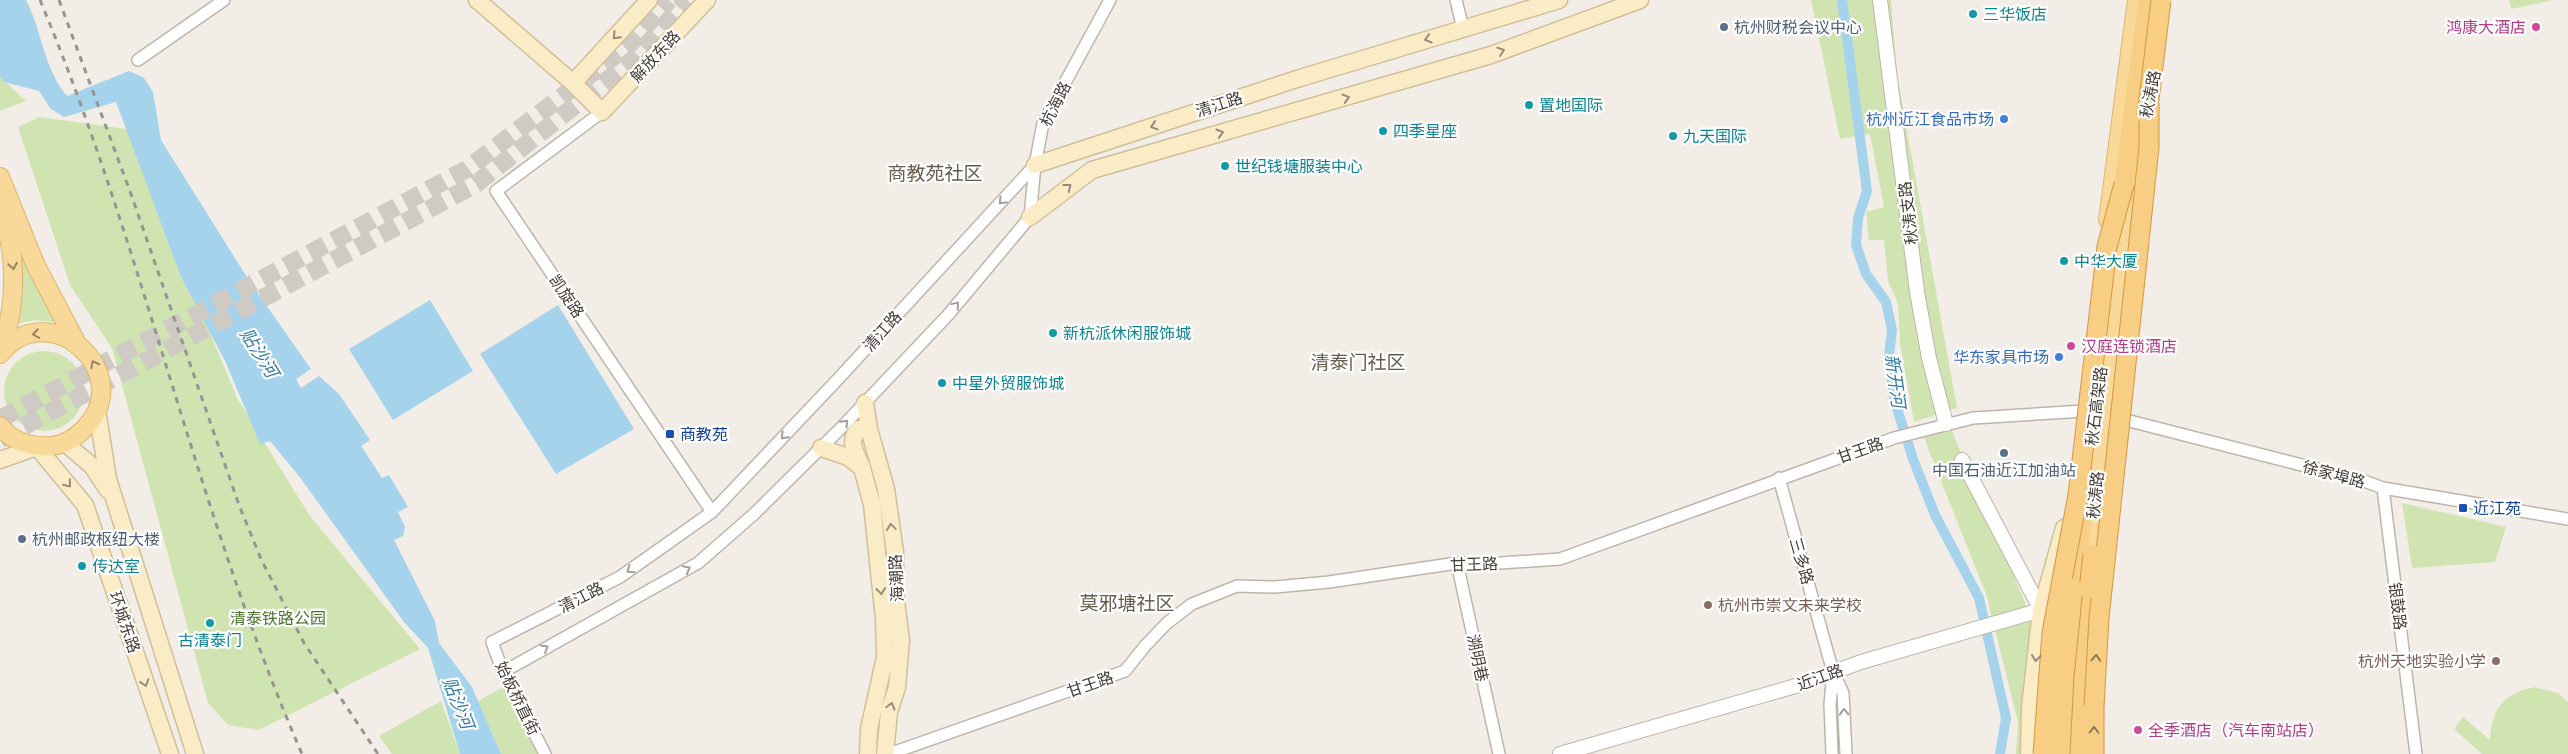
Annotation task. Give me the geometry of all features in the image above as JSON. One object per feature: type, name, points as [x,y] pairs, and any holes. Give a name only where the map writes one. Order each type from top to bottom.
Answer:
[{"type":"highway","name":"秋石高架路","points":[[2060,754],[2064,676],[2073,588],[2148,0]]},
{"type":"highway","name":"秋石高架路","points":[[2075,754],[2089,589],[2161,0]]},
{"type":"highway","points":[[2094,754],[2094,706],[2099,618],[2148,147],[2149,104]]},
{"type":"highway","points":[[2044,754],[2052,634],[2078,495],[2107,248],[2124,184]]},
{"type":"main road","points":[[477,0],[573,83],[602,112]]},
{"type":"main road","points":[[573,83],[649,0]]},
{"type":"main road","name":"解放东路","points":[[602,112],[707,0]]},
{"type":"main road","name":"清江路","points":[[1035,165],[1300,78],[1559,0]]},
{"type":"main road","name":"清江路","points":[[1030,217],[1092,170],[1491,55],[1640,0]]},
{"type":"main road","name":"秋涛路","points":[[2051,754],[2061,612],[2074,491],[2137,0]]},
{"type":"main road","name":"秋涛路","points":[[2075,754],[2082,613],[2104,415],[2132,188],[2162,35],[2165,0]]},
{"type":"main road","points":[[0,176],[15,272],[7,333],[0,348]]},
{"type":"main road","points":[[0,460],[37,446],[64,443],[78,435],[89,424],[97,410],[101,392],[100,378],[95,364],[76,342],[36,266],[6,215]]},
{"type":"main road","points":[[0,354],[6,347],[22,337],[40,332],[59,334],[76,342]]},
{"type":"main road","name":"海潮路","points":[[865,403],[869,429],[886,489],[895,552],[895,593],[901,641],[897,687],[889,712],[885,754]]},
{"type":"main road","points":[[97,410],[108,480],[118,510]]},
{"type":"main road","points":[[0,426],[19,442],[37,446]]},
{"type":"main road","name":"海潮路","points":[[868,754],[869,728],[885,657],[884,619],[872,504],[852,438],[859,429],[869,429]]},
{"type":"main road","points":[[64,443],[92,466],[104,483],[118,510]]},
{"type":"main road","name":"环城东路","points":[[37,446],[85,504],[170,754]]},
{"type":"main road","points":[[821,448],[848,457],[862,468]]},
{"type":"main road","points":[[2029,754],[2030,708],[2041,610],[2074,491]]},
{"type":"main road","name":"环城东路","points":[[118,510],[196,754]]},
{"type":"street","points":[[138,60],[224,0]]},
{"type":"street","name":"杭海路","points":[[1030,217],[1035,165],[1043,123],[1110,0]]},
{"type":"street","points":[[1456,0],[1463,29]]},
{"type":"street","name":"秋涛支路","points":[[1880,0],[1917,292],[1946,424]]},
{"type":"street","name":"凯旋路","points":[[602,112],[496,191],[712,512]]},
{"type":"street","name":"清江路","points":[[492,642],[620,578],[712,512],[1035,165]]},
{"type":"street","name":"清江路","points":[[503,672],[698,563],[754,514],[865,403],[948,315],[1030,217]]},
{"type":"street","name":"甘王路","points":[[889,754],[1125,671],[1167,623],[1192,604],[1215,593],[1237,586],[1275,587],[1329,582],[1457,563],[1485,564],[1560,559],[1779,478],[1894,438],[1973,418],[2084,411]]},
{"type":"street","name":"徐家埠路","points":[[2104,415],[2364,481],[2383,488],[2568,519]]},
{"type":"street","points":[[1962,460],[2041,610]]},
{"type":"street","name":"三多路","points":[[1779,478],[1833,672],[1843,693],[1846,754]]},
{"type":"street","name":"银鼓路","points":[[2383,488],[2416,754]]},
{"type":"street","name":"溯明巷","points":[[1457,563],[1499,754]]},
{"type":"street","name":"近江路","points":[[1560,754],[1799,685],[1833,672],[2041,610],[2082,613]]},
{"type":"street","name":"始板桥直街","points":[[492,642],[503,672],[545,754]]},
{"type":"street","name":"三多路","points":[[1832,754],[1830,704],[1833,672]]},
{"type":"green space","points":[[1811,0],[1891,0],[1897,75],[1957,408],[1914,422],[1900,344],[1898,304],[1888,281],[1884,240],[1869,240],[1866,212],[1884,207],[1870,134],[1840,139]]},
{"type":"green space","points":[[2509,0],[2554,0],[2511,9]]},
{"type":"green space","points":[[0,77],[26,101],[0,111]]},
{"type":"green space","name":"清泰铁路公园","points":[[39,117],[126,129],[237,398],[310,516],[420,649],[259,730],[228,725],[208,703],[112,348],[70,285],[18,127]]},
{"type":"green space","points":[[22,247],[57,323],[36,321],[16,325],[23,296]]},
{"type":"green space","points":[[44,351],[59,354],[72,363],[81,376],[84,391],[81,406],[72,419],[59,428],[44,431],[29,428],[16,419],[7,406],[4,391],[7,376],[16,363],[29,354]]},
{"type":"green space","points":[[1951,429],[2027,607],[2051,674],[2052,754],[2016,754],[2018,722],[1986,594],[1924,438]]},
{"type":"green space","points":[[2402,503],[2506,527],[2495,562],[2412,568]]},
{"type":"green space","points":[[503,687],[537,754],[501,754],[478,701]]},
{"type":"green space","points":[[2534,687],[2558,693],[2568,702],[2568,754],[2482,754],[2454,729],[2463,717],[2490,740],[2496,711],[2514,694]]},
{"type":"green space","points":[[441,701],[460,754],[392,754],[379,736]]},
{"type":"water","name":"贴沙河","points":[[0,0],[26,0],[53,74],[67,96],[129,71],[144,78],[153,92],[161,140],[250,282],[311,369],[296,379],[301,388],[319,376],[339,394],[370,440],[361,446],[382,478],[389,475],[408,507],[398,512],[405,527],[403,536],[394,540],[435,621],[439,643],[472,687],[501,754],[460,754],[428,648],[404,622],[299,476],[270,441],[260,444],[226,363],[181,277],[116,102],[64,117],[50,108],[39,91],[4,82],[0,77]]},
{"type":"water","points":[[430,300],[473,371],[393,420],[349,349]]},
{"type":"water","points":[[558,305],[634,429],[556,474],[480,354]]},
{"type":"waterway","name":"新开河","points":[[1842,0],[1867,191],[1858,218],[1856,245],[1866,274],[1886,302],[1892,330],[1889,356],[1894,399],[1913,459],[1935,515],[1979,598],[2006,718],[2000,754]]},
{"type":"tunnel","points":[[0,419],[467,169],[629,45],[669,0]]},
{"type":"tunnel","points":[[0,439],[476,184],[635,58],[687,0]]},
{"type":"railway","points":[[40,0],[76,93],[109,187],[231,568],[265,662],[302,754]]},
{"type":"railway","points":[[59,0],[131,194],[239,505],[261,559],[304,643],[378,754]]},
{"type":"place","name":"三华饭店","points":[[1973,14]]},
{"type":"place","name":"杭州财税会议中心","points":[[1724,27]]},
{"type":"place","name":"鸿康大酒店","points":[[2536,27]]},
{"type":"place","name":"置地国际","points":[[1529,105]]},
{"type":"place","name":"杭州近江食品市场","points":[[2004,119]]},
{"type":"place","name":"四季星座","points":[[1383,131]]},
{"type":"place","name":"九天国际","points":[[1673,136]]},
{"type":"place","name":"世纪钱塘服装中心","points":[[1225,166]]},
{"type":"place","name":"中华大厦","points":[[2064,261]]},
{"type":"place","name":"新杭派休闲服饰城","points":[[1053,333]]},
{"type":"place","name":"汉庭连锁酒店","points":[[2071,346]]},
{"type":"place","name":"华东家具市场","points":[[2059,357]]},
{"type":"place","name":"中星外贸服饰城","points":[[942,383]]},
{"type":"place","name":"商教苑","points":[[670,434]]},
{"type":"place","name":"中国石油近江加油站","points":[[2004,453]]},
{"type":"place","name":"近江苑","points":[[2463,508]]},
{"type":"place","name":"杭州邮政枢纽大楼","points":[[22,539]]},
{"type":"place","name":"传达室","points":[[82,566]]},
{"type":"place","name":"杭州市崇文未来学校","points":[[1708,605]]},
{"type":"place","name":"古清泰门","points":[[210,623]]},
{"type":"place","name":"杭州天地实验小学","points":[[2496,661]]},
{"type":"place","name":"全季酒店（汽车南站店）","points":[[2138,730]]},
{"type":"district","name":"商教苑社区","points":[[935,173]]},
{"type":"district","name":"清泰门社区","points":[[1358,362]]},
{"type":"district","name":"莫邪塘社区","points":[[1127,603]]}]
